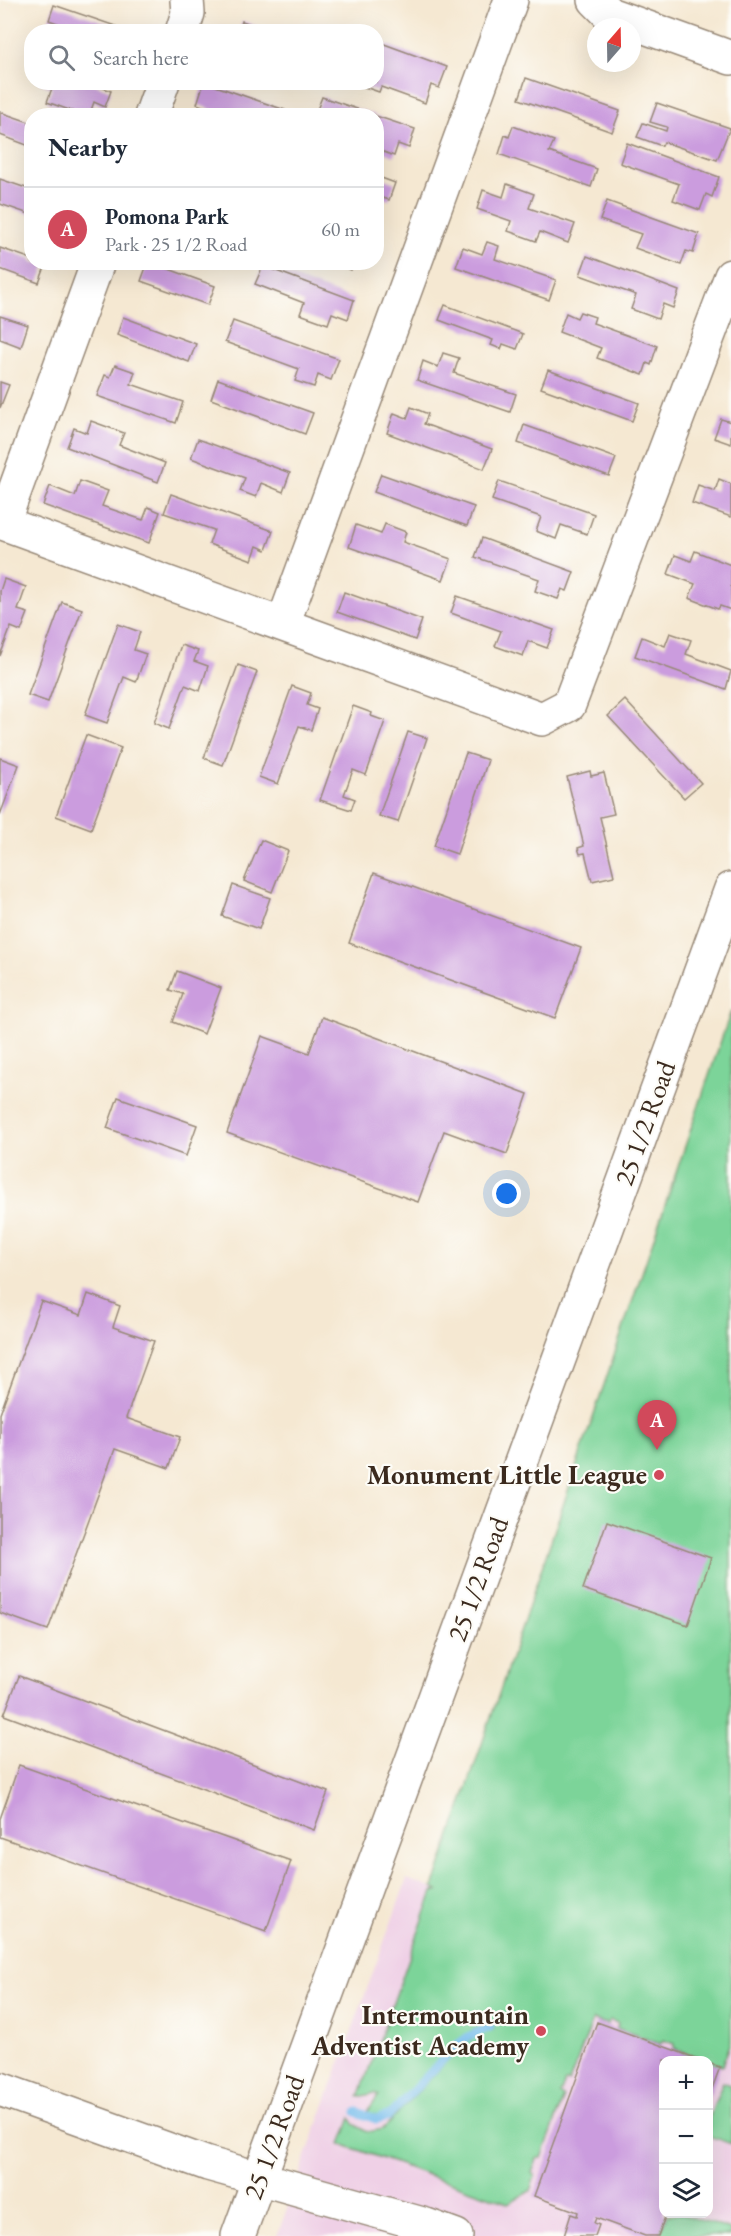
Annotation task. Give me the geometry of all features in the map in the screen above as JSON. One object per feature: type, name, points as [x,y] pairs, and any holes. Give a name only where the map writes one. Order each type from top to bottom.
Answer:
[{"type":"street","points":[[185,24],[189,13],[187,0]]},
{"type":"street","points":[[283,624],[511,0]]},
{"type":"street","points":[[595,0],[609,14],[731,58]]},
{"type":"street","points":[[154,108],[160,90]]},
{"type":"street","points":[[95,270],[2,522],[542,719],[569,705],[731,276]]},
{"type":"street","name":"25 1/2 Road","points":[[238,2236],[730,892]]},
{"type":"street","points":[[0,2089],[208,2164],[258,2179],[374,2224],[426,2225],[456,2236]]},
{"type":"shaded area","name":"Intermountain Adventist Academy","points":[[407,1879],[731,2001],[731,2236],[277,2236]]},
{"type":"green space","name":"Monument Little League","points":[[731,1011],[731,2042],[722,2066],[713,2063],[713,2056],[694,2056],[674,2049],[674,2044],[663,2040],[660,2044],[617,2028],[618,2023],[609,2020],[607,2024],[593,2020],[569,2082],[565,2082],[560,2094],[564,2097],[542,2158],[537,2158],[530,2191],[508,2203],[341,2144],[351,2118],[354,2124],[367,2132],[383,2129],[459,2048],[478,2035],[494,2029],[491,2024],[464,2036],[386,2114],[382,2116],[367,2113],[379,2095],[375,2093],[359,2097],[433,1892],[438,1891],[433,1888]]},
{"type":"green space","points":[[723,2082],[731,2085],[731,2144],[713,2137],[713,2108]]},
{"type":"green space","points":[[666,2218],[694,2218],[731,2230],[731,2236],[659,2236]]},
{"type":"building","points":[[54,5],[110,24],[60,24],[49,20]]},
{"type":"building","points":[[384,44],[447,67],[439,88],[431,85],[425,103],[384,88]]},
{"type":"building","points":[[526,78],[620,111],[612,132],[519,99]]},
{"type":"building","points":[[51,90],[111,91],[105,107],[94,102],[92,108],[64,108],[47,102]]},
{"type":"building","points":[[201,90],[227,90],[279,108],[207,108],[197,104]]},
{"type":"building","points":[[322,97],[354,108],[318,108]]},
{"type":"building","points":[[657,103],[730,128],[717,160],[664,142],[662,146],[637,137],[643,123],[666,131],[667,127],[650,122]]},
{"type":"building","points":[[0,112],[24,120],[24,144],[0,135]]},
{"type":"building","points":[[384,119],[415,129],[409,148],[398,144],[394,156],[384,152]]},
{"type":"building","points":[[513,126],[554,141],[549,152],[597,169],[591,187],[499,154],[505,135],[509,137]]},
{"type":"building","points":[[627,143],[719,177],[712,197],[706,194],[700,210],[673,200],[679,184],[620,163]]},
{"type":"building","points":[[0,179],[24,187],[24,212],[0,204]]},
{"type":"building","points":[[384,179],[395,183],[389,200],[384,198]]},
{"type":"building","points":[[507,184],[534,194],[529,208],[575,224],[568,243],[540,232],[536,241],[508,231],[511,221],[477,209],[483,190],[503,197]]},
{"type":"building","points":[[607,201],[699,234],[693,253],[686,251],[681,265],[635,248],[641,234],[600,220]]},
{"type":"building","points":[[487,242],[499,246],[495,259],[556,280],[549,300],[456,267],[463,247],[482,254]]},
{"type":"building","points":[[0,248],[24,256],[24,270],[44,270],[39,283],[0,269]]},
{"type":"building","points":[[587,256],[679,291],[673,308],[663,304],[658,319],[631,309],[636,295],[580,275]]},
{"type":"building","points":[[145,270],[171,270],[215,286],[208,305],[141,281]]},
{"type":"building","points":[[261,270],[274,270],[354,300],[348,319],[332,313],[328,324],[300,314],[304,303],[255,284]]},
{"type":"building","points":[[445,305],[523,334],[517,349],[503,344],[501,349],[491,345],[493,340],[439,320]]},
{"type":"building","points":[[580,312],[595,317],[593,323],[657,346],[651,365],[647,363],[643,375],[597,358],[601,348],[559,332],[566,313],[577,318]]},
{"type":"building","points":[[0,316],[28,325],[21,347],[0,339]]},
{"type":"building","points":[[123,317],[196,344],[189,362],[117,335]]},
{"type":"building","points":[[233,321],[339,359],[331,380],[318,375],[314,387],[295,381],[299,369],[225,342]]},
{"type":"building","points":[[443,353],[459,358],[454,373],[516,394],[510,412],[417,380],[423,361],[438,367]]},
{"type":"building","points":[[115,365],[135,372],[131,384],[183,402],[176,423],[97,396],[105,375],[110,377]]},
{"type":"building","points":[[548,370],[639,403],[632,421],[541,388]]},
{"type":"building","points":[[218,379],[313,413],[305,434],[211,399]]},
{"type":"building","points":[[0,382],[9,385],[0,408]]},
{"type":"building","points":[[411,407],[428,414],[424,424],[492,449],[484,469],[387,433],[394,413],[407,418]]},
{"type":"building","points":[[721,419],[731,422],[731,444],[714,438]]},
{"type":"building","points":[[91,421],[124,433],[119,445],[165,463],[158,482],[67,447],[74,428],[87,433]]},
{"type":"building","points":[[524,425],[616,458],[609,476],[518,443]]},
{"type":"building","points":[[198,439],[290,473],[283,492],[261,483],[256,497],[240,491],[245,478],[191,458]]},
{"type":"building","points":[[381,474],[474,507],[467,526],[374,492]]},
{"type":"building","points":[[719,479],[731,484],[731,517],[692,503],[698,485],[715,491]]},
{"type":"building","points":[[80,481],[108,491],[102,506],[143,520],[148,507],[160,512],[149,543],[43,505],[50,486],[75,496]]},
{"type":"building","points":[[499,481],[594,514],[587,534],[561,525],[556,539],[536,531],[541,517],[492,500]]},
{"type":"building","points":[[171,494],[273,531],[266,550],[257,546],[252,560],[209,544],[214,530],[164,513]]},
{"type":"building","points":[[385,524],[406,532],[403,542],[451,559],[443,580],[349,547],[356,525],[381,534]]},
{"type":"building","points":[[482,538],[574,572],[567,591],[562,589],[558,599],[535,591],[539,579],[475,557]]},
{"type":"building","points":[[695,551],[731,565],[731,610],[720,606],[718,609],[689,598],[695,584],[668,574],[675,555],[691,561]]},
{"type":"building","points":[[4,579],[26,587],[18,610],[28,613],[21,631],[11,627],[0,656],[0,591]]},
{"type":"building","points":[[344,592],[422,620],[415,640],[337,612]]},
{"type":"building","points":[[457,596],[554,630],[547,648],[528,641],[523,656],[495,646],[501,631],[451,613]]},
{"type":"building","points":[[62,602],[82,609],[48,702],[28,695]]},
{"type":"building","points":[[118,624],[140,632],[134,650],[146,654],[136,682],[124,677],[107,723],[85,715]]},
{"type":"building","points":[[670,633],[691,640],[686,654],[731,671],[726,689],[635,656],[642,637],[665,646]]},
{"type":"building","points":[[181,645],[198,651],[194,661],[208,666],[200,691],[185,685],[169,729],[154,723]]},
{"type":"building","points":[[238,665],[257,672],[223,765],[204,758]]},
{"type":"building","points":[[292,686],[311,693],[307,705],[318,709],[311,730],[299,726],[278,784],[259,777]]},
{"type":"building","points":[[625,700],[701,783],[684,798],[608,716]]},
{"type":"building","points":[[353,706],[385,721],[366,775],[353,770],[344,795],[355,799],[351,810],[320,800]]},
{"type":"building","points":[[408,732],[427,738],[398,822],[379,816]]},
{"type":"building","points":[[86,735],[121,748],[91,829],[56,816]]},
{"type":"building","points":[[466,753],[488,760],[457,854],[434,846]]},
{"type":"building","points":[[0,758],[19,765],[0,815]]},
{"type":"building","points":[[590,771],[591,776],[604,773],[614,814],[600,817],[614,876],[592,881],[585,853],[580,854],[578,848],[584,846],[567,777]]},
{"type":"building","points":[[261,840],[288,851],[272,892],[244,881]]},
{"type":"building","points":[[374,873],[581,948],[555,1018],[349,943]]},
{"type":"building","points":[[233,885],[270,898],[259,929],[222,916]]},
{"type":"building","points":[[177,971],[221,988],[204,1034],[173,1022],[183,994],[170,990]]},
{"type":"building","points":[[322,1017],[528,1094],[507,1154],[444,1131],[418,1202],[227,1133],[262,1036],[309,1053]]},
{"type":"building","points":[[118,1097],[197,1125],[186,1156],[107,1128]]},
{"type":"building","points":[[88,1294],[120,1306],[113,1327],[154,1341],[126,1418],[180,1437],[169,1468],[115,1449],[48,1630],[0,1613],[0,1414],[41,1301],[81,1315]]},
{"type":"building","points":[[607,1521],[711,1558],[688,1625],[583,1589]]},
{"type":"building","points":[[19,1676],[328,1792],[314,1830],[4,1715]]},
{"type":"building","points":[[19,1765],[291,1861],[266,1931],[0,1837],[0,1819]]},
{"type":"building","points":[[597,2022],[690,2056],[659,2056],[659,2218],[665,2218],[658,2236],[645,2236],[596,2218],[594,2223],[599,2225],[595,2236],[564,2236],[571,2214],[577,2216],[578,2212],[534,2196]]},
{"type":"building","points":[[713,2065],[720,2067],[713,2086]]},
{"type":"waterway","points":[[357,2112],[376,2119],[389,2116],[456,2046],[468,2037],[490,2027]]},
{"type":"place","name":"Pomona Park","points":[[657,1450]]},
{"type":"place","name":"Monument Little League","points":[[659,1475]]},
{"type":"place","name":"Intermountain Adventist Academy","points":[[541,2031]]}]
